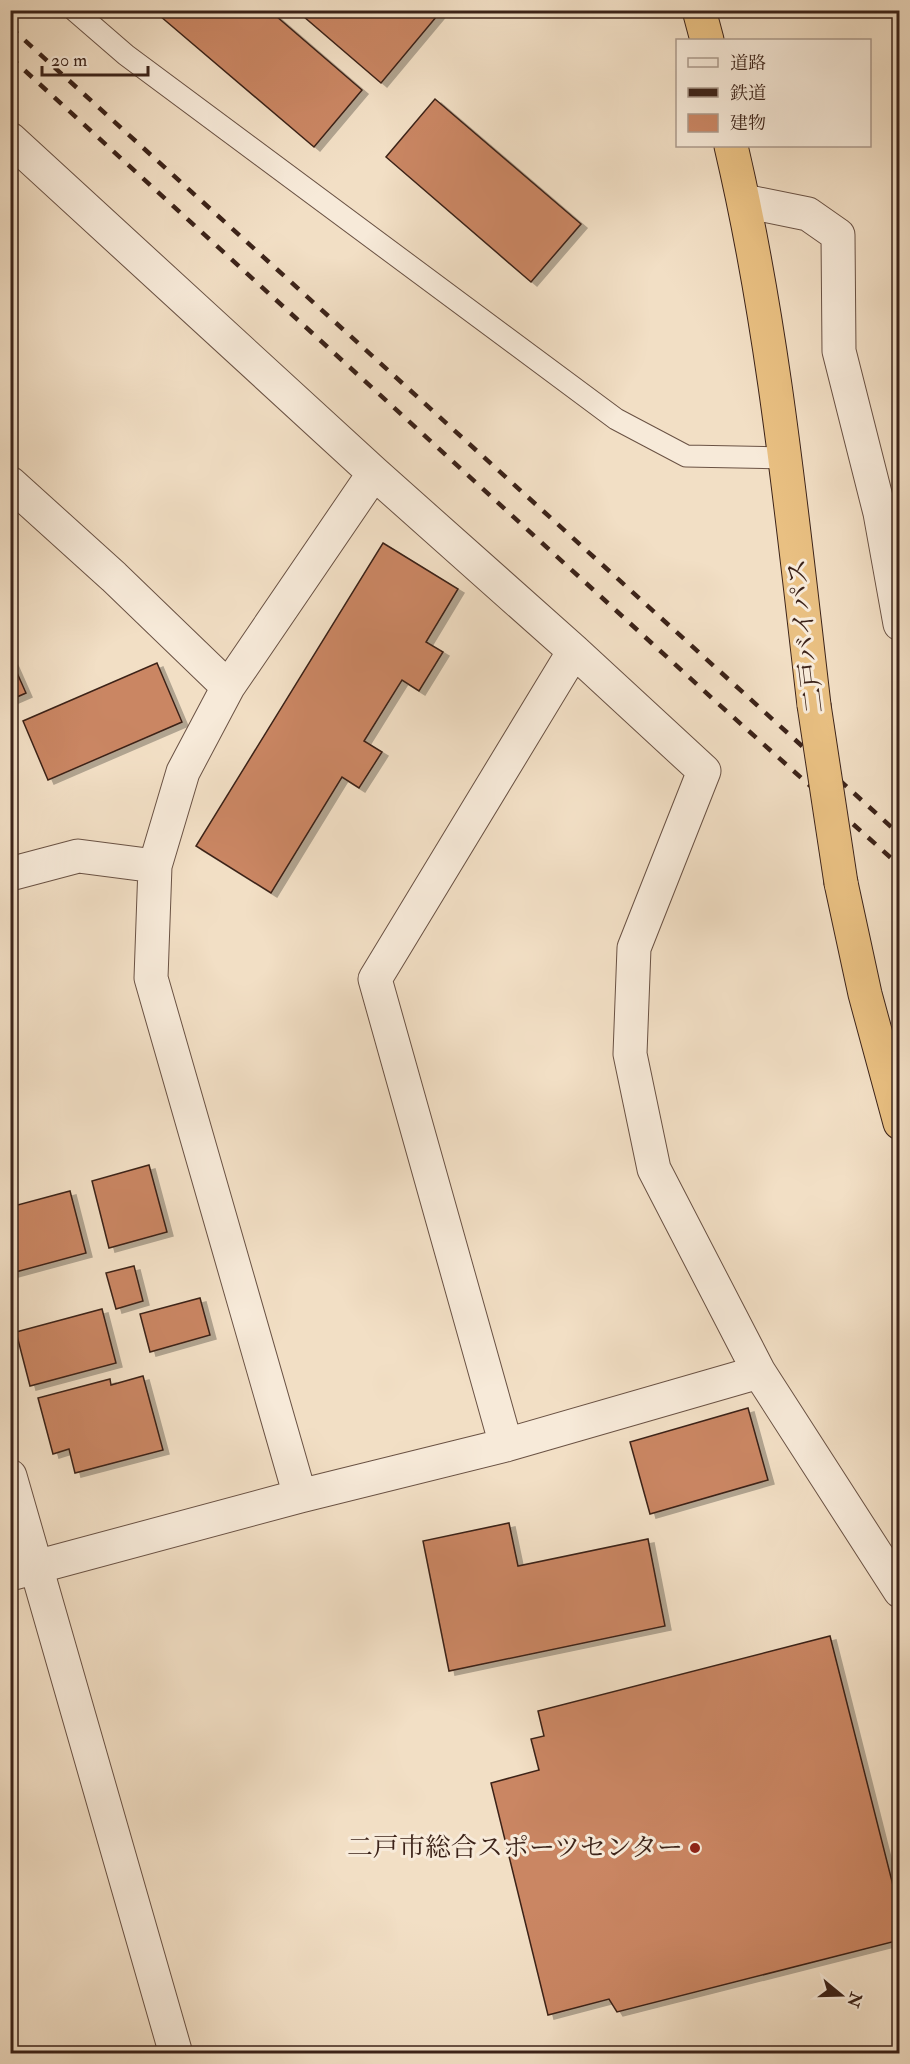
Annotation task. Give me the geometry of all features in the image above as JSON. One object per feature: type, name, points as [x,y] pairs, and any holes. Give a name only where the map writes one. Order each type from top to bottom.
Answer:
[{"type":"highway","points":[[699,10],[707,39]]},
{"type":"highway","name":"二戸バイパス","points":[[731,147],[744,201],[785,459],[814,705],[841,883],[865,994],[900,1123]]},
{"type":"street","points":[[10,139],[374,473],[574,651],[704,771],[634,948],[630,1054],[654,1169],[759,1372],[900,1591]]},
{"type":"street","points":[[744,201],[808,214],[838,235],[840,351],[880,513],[900,624]]},
{"type":"street","points":[[300,1496],[151,978],[155,867],[183,772],[228,687],[374,473]]},
{"type":"street","points":[[10,483],[228,687]]},
{"type":"street","points":[[506,1445],[375,979],[574,651]]},
{"type":"street","points":[[10,874],[78,856],[155,867]]},
{"type":"street","points":[[23,1570],[300,1496],[506,1445],[759,1372]]},
{"type":"street","points":[[10,1476],[23,1570],[176,2054]]},
{"type":"lane","points":[[74,10],[126,55],[172,90],[616,419],[686,456],[785,459]]},
{"type":"building","points":[[165,10],[269,10],[362,90],[314,147],[160,16]]},
{"type":"building","points":[[296,10],[442,10],[381,83]]},
{"type":"building","points":[[435,99],[581,224],[531,282],[386,157]]},
{"type":"building","points":[[383,543],[458,589],[426,642],[443,652],[419,691],[402,680],[364,741],[382,752],[359,788],[342,777],[271,893],[196,846]]},
{"type":"building","points":[[10,657],[26,693],[10,700]]},
{"type":"building","points":[[157,663],[182,722],[48,780],[23,721]]},
{"type":"building","points":[[149,1165],[167,1232],[109,1248],[92,1181]]},
{"type":"building","points":[[70,1191],[86,1253],[12,1273],[10,1207]]},
{"type":"building","points":[[134,1266],[143,1301],[116,1309],[106,1273]]},
{"type":"building","points":[[200,1298],[210,1335],[150,1352],[140,1314]]},
{"type":"building","points":[[102,1309],[116,1363],[30,1386],[16,1332]]},
{"type":"building","points":[[143,1376],[163,1450],[75,1473],[69,1449],[53,1454],[38,1398],[110,1379],[111,1385]]},
{"type":"building","points":[[748,1408],[768,1480],[650,1514],[630,1442]]},
{"type":"building","points":[[509,1523],[518,1566],[648,1539],[665,1626],[449,1671],[423,1541]]},
{"type":"building","name":"二戸市総合スポーツセンター","points":[[830,1636],[900,1913],[900,1940],[617,2012],[609,1999],[548,2015],[491,1783],[539,1770],[531,1739],[544,1736],[538,1711]]},
{"type":"railway","points":[[10,27],[900,835]]},
{"type":"railway","points":[[10,57],[714,700],[900,866]]},
{"type":"place","name":"二戸市総合スポーツセンター","points":[[695,1848]]}]
